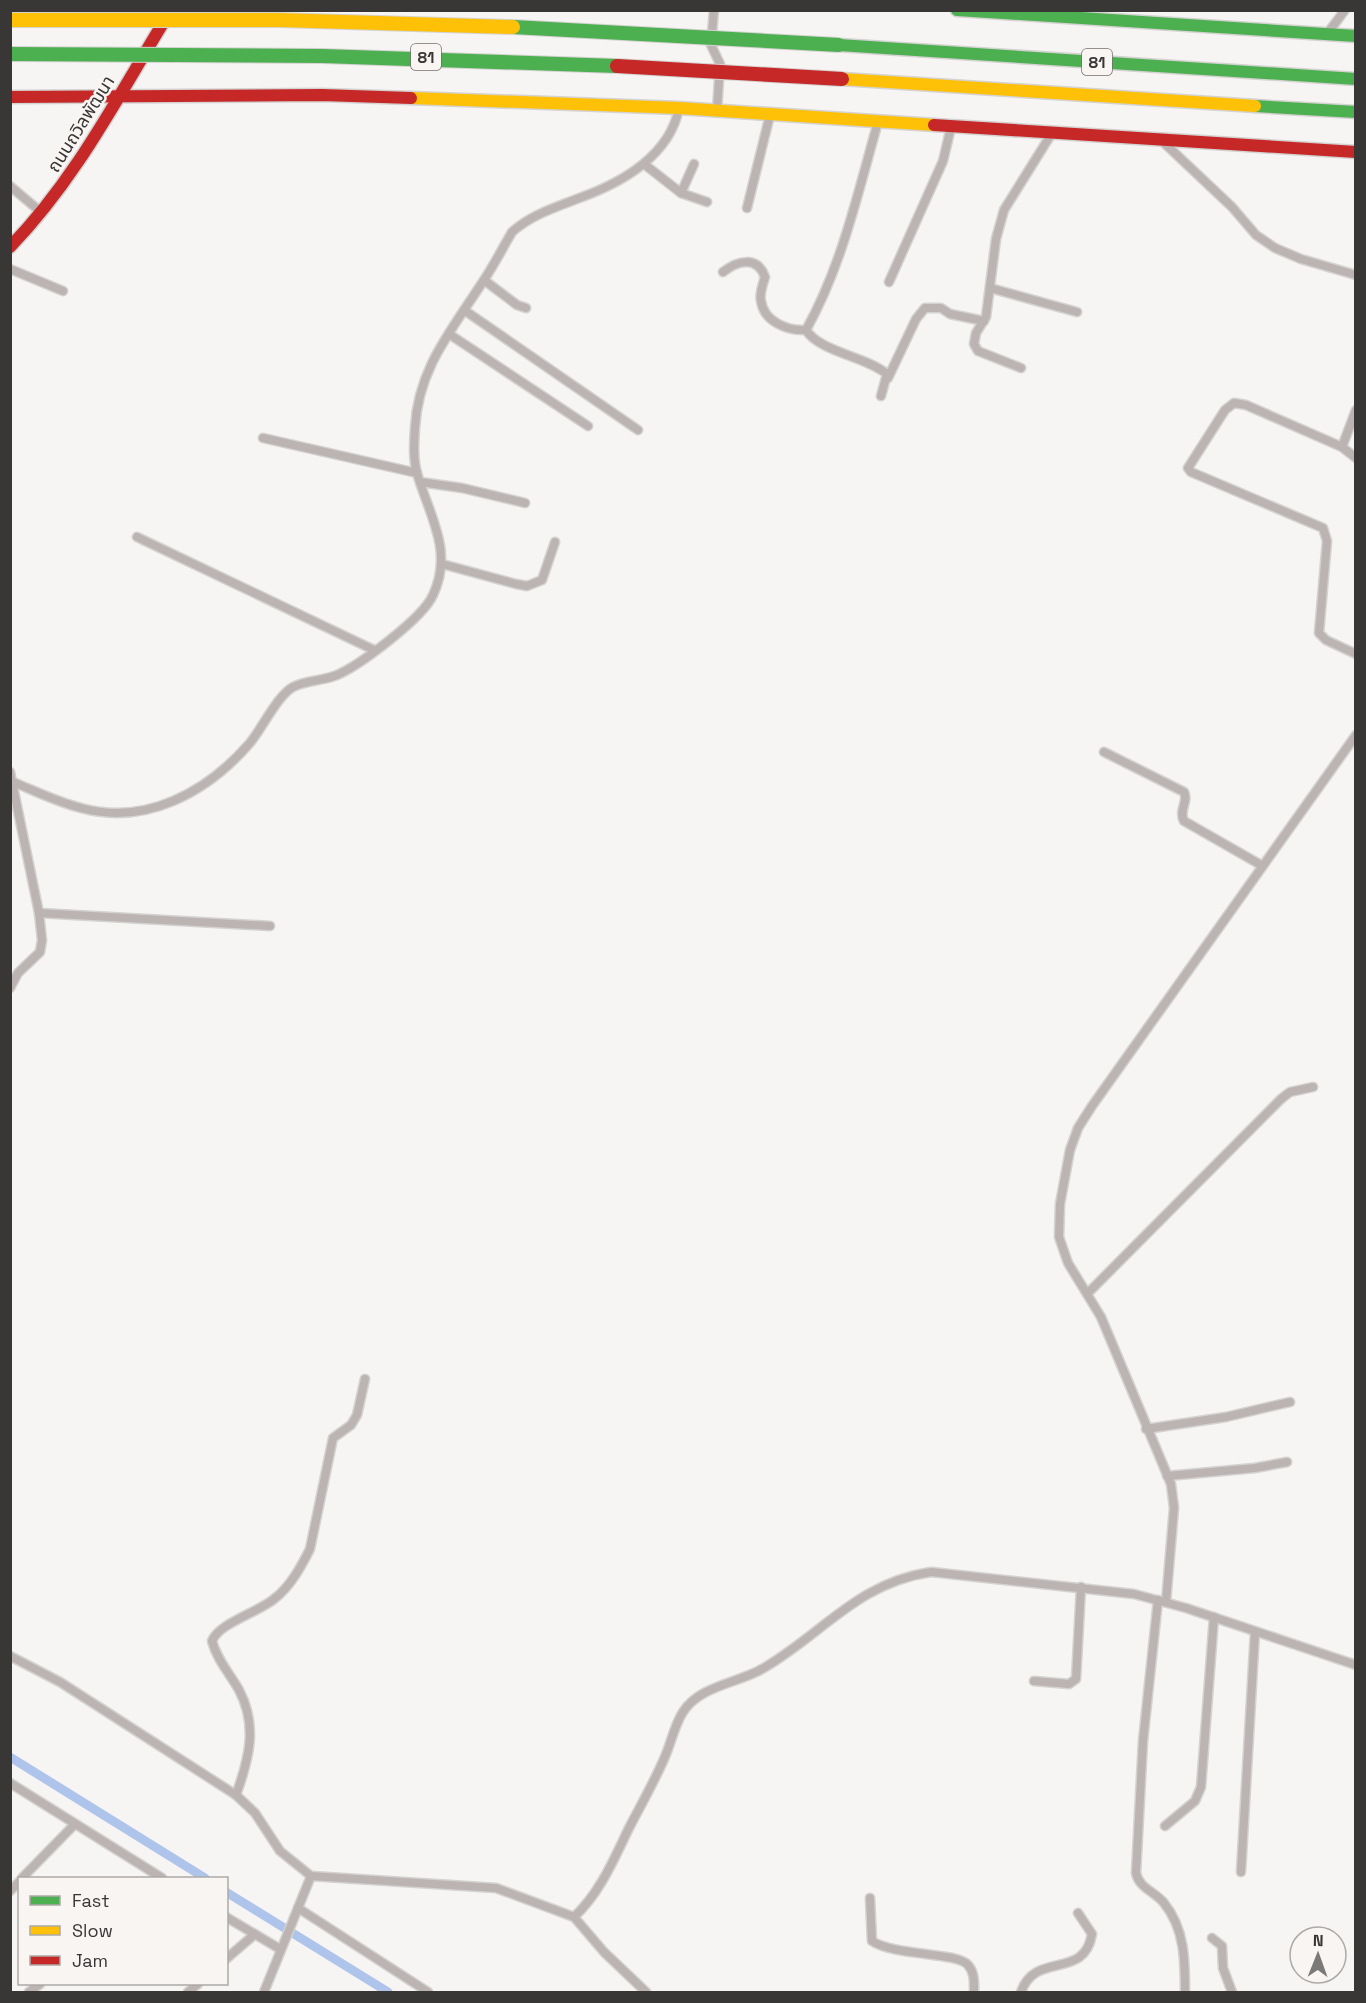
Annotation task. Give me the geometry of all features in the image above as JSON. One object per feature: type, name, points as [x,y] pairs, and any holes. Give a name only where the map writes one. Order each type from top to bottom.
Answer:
[{"type":"main road","name":"ถนนถวิลพัฒนา","points":[[10,248],[42,213],[81,162],[171,10]]},
{"type":"main road","points":[[957,10],[1356,36]]},
{"type":"main road","name":"81","points":[[10,20],[279,20],[464,24],[839,45],[1356,79]]},
{"type":"main road","name":"81","points":[[10,54],[389,56],[606,64],[1356,112]]},
{"type":"main road","points":[[10,97],[322,95],[679,108],[1356,152]]},
{"type":"street","points":[[714,10],[711,45],[720,64],[717,111]]},
{"type":"street","points":[[1327,34],[1345,10]]},
{"type":"street","points":[[13,782],[66,804],[100,812],[141,811],[165,806],[202,787],[249,745],[292,687],[337,675],[374,650],[427,607],[438,584],[442,564],[438,533],[418,477],[415,429],[419,390],[435,355],[512,232],[520,224],[549,209],[585,196],[644,164],[663,146],[677,118],[679,108]]},
{"type":"street","points":[[747,208],[770,115]]},
{"type":"street","points":[[806,330],[819,307],[832,272],[878,122]]},
{"type":"street","points":[[889,282],[943,161],[951,127]]},
{"type":"street","points":[[1021,368],[975,348],[976,333],[984,321],[996,239],[1004,210],[1052,133]]},
{"type":"street","points":[[1161,140],[1232,207],[1256,235],[1275,248],[1301,259],[1356,275]]},
{"type":"street","points":[[644,164],[681,193],[707,202]]},
{"type":"street","points":[[681,193],[694,164]]},
{"type":"street","points":[[10,186],[42,213]]},
{"type":"street","points":[[723,272],[741,261],[748,261],[755,265],[765,277],[760,300],[764,312],[781,326],[794,330],[806,330],[817,341],[862,358],[883,370],[888,378]]},
{"type":"street","points":[[10,269],[63,291]]},
{"type":"street","points":[[484,280],[517,305],[526,308]]},
{"type":"street","points":[[990,288],[1077,312]]},
{"type":"street","points":[[881,396],[916,319],[926,308],[941,308],[950,314],[984,321]]},
{"type":"street","points":[[464,310],[638,430]]},
{"type":"street","points":[[449,334],[588,426]]},
{"type":"street","points":[[1356,458],[1342,447],[1246,405],[1234,403],[1225,410],[1188,468],[1191,472],[1323,528],[1327,541],[1319,633],[1326,640],[1356,654]]},
{"type":"street","points":[[1342,447],[1356,410]]},
{"type":"street","points":[[263,438],[525,503]]},
{"type":"street","points":[[136,537],[374,650]]},
{"type":"street","points":[[442,564],[527,586],[542,580],[555,542]]},
{"type":"street","points":[[1185,1992],[1185,1953],[1177,1923],[1163,1902],[1137,1881],[1136,1873],[1143,1742],[1174,1499],[1167,1476],[1113,1343],[1088,1293],[1068,1263],[1059,1237],[1062,1192],[1070,1150],[1078,1128],[1210,943],[1261,865],[1356,735]]},
{"type":"street","points":[[1104,752],[1184,792],[1186,798],[1181,812],[1184,821],[1261,865]]},
{"type":"street","points":[[10,772],[39,913],[42,940],[40,952],[18,973],[10,988]]},
{"type":"street","points":[[39,913],[270,926]]},
{"type":"street","points":[[1088,1293],[1281,1099],[1290,1092],[1313,1087]]},
{"type":"street","points":[[236,1795],[250,1750],[250,1723],[239,1691],[215,1653],[212,1641],[220,1631],[274,1600],[302,1565],[310,1549],[333,1438],[351,1425],[357,1415],[365,1379]]},
{"type":"street","points":[[1146,1429],[1226,1417],[1290,1402]]},
{"type":"street","points":[[1167,1476],[1255,1468],[1287,1462]]},
{"type":"street","points":[[574,1917],[586,1906],[600,1886],[665,1758],[683,1712],[693,1700],[761,1670],[855,1601],[880,1587],[907,1577],[931,1572],[1081,1587],[1162,1601],[1356,1665]]},
{"type":"street","points":[[1034,1681],[1069,1684],[1076,1679],[1081,1587]]},
{"type":"street","points":[[1165,1826],[1195,1801],[1201,1787],[1214,1617]]},
{"type":"street","points":[[1240,1872],[1255,1632]]},
{"type":"street","points":[[10,1656],[60,1682],[236,1795],[255,1813],[280,1851],[311,1875],[496,1888],[574,1917],[604,1952],[646,1992]]},
{"type":"street","points":[[10,1783],[160,1877]]},
{"type":"street","points":[[24,1877],[75,1824]]},
{"type":"street","points":[[264,1992],[311,1875]]},
{"type":"street","points":[[870,1898],[872,1941],[886,1948],[962,1960],[972,1971],[974,1992]]},
{"type":"street","points":[[296,1912],[428,1992]]},
{"type":"street","points":[[1021,1992],[1024,1983],[1034,1972],[1073,1962],[1083,1957],[1090,1947],[1092,1934],[1078,1913]]},
{"type":"street","points":[[228,1918],[280,1949]]},
{"type":"street","points":[[228,1957],[255,1934]]},
{"type":"street","points":[[1212,1938],[1222,1946],[1223,1968],[1232,1992]]},
{"type":"waterway","points":[[10,1757],[203,1877]]},
{"type":"waterway","points":[[228,1893],[388,1992]]},
{"type":"traffic: fast","points":[[957,10],[1356,36]]},
{"type":"traffic: fast","points":[[513,27],[839,45]]},
{"type":"traffic: fast","points":[[839,45],[1356,79]]},
{"type":"traffic: fast","points":[[10,54],[322,56],[617,66]]},
{"type":"traffic: fast","points":[[1255,106],[1356,112]]},
{"type":"traffic: slow","points":[[10,20],[279,20],[513,27]]},
{"type":"traffic: slow","points":[[842,79],[1255,106]]},
{"type":"traffic: slow","points":[[411,98],[679,108],[934,125]]},
{"type":"traffic: jam","points":[[10,247],[57,192],[77,163],[116,103],[171,10]]},
{"type":"traffic: jam","points":[[617,66],[842,79]]},
{"type":"traffic: jam","points":[[10,97],[322,95],[411,98]]},
{"type":"traffic: jam","points":[[934,125],[1356,152]]}]
